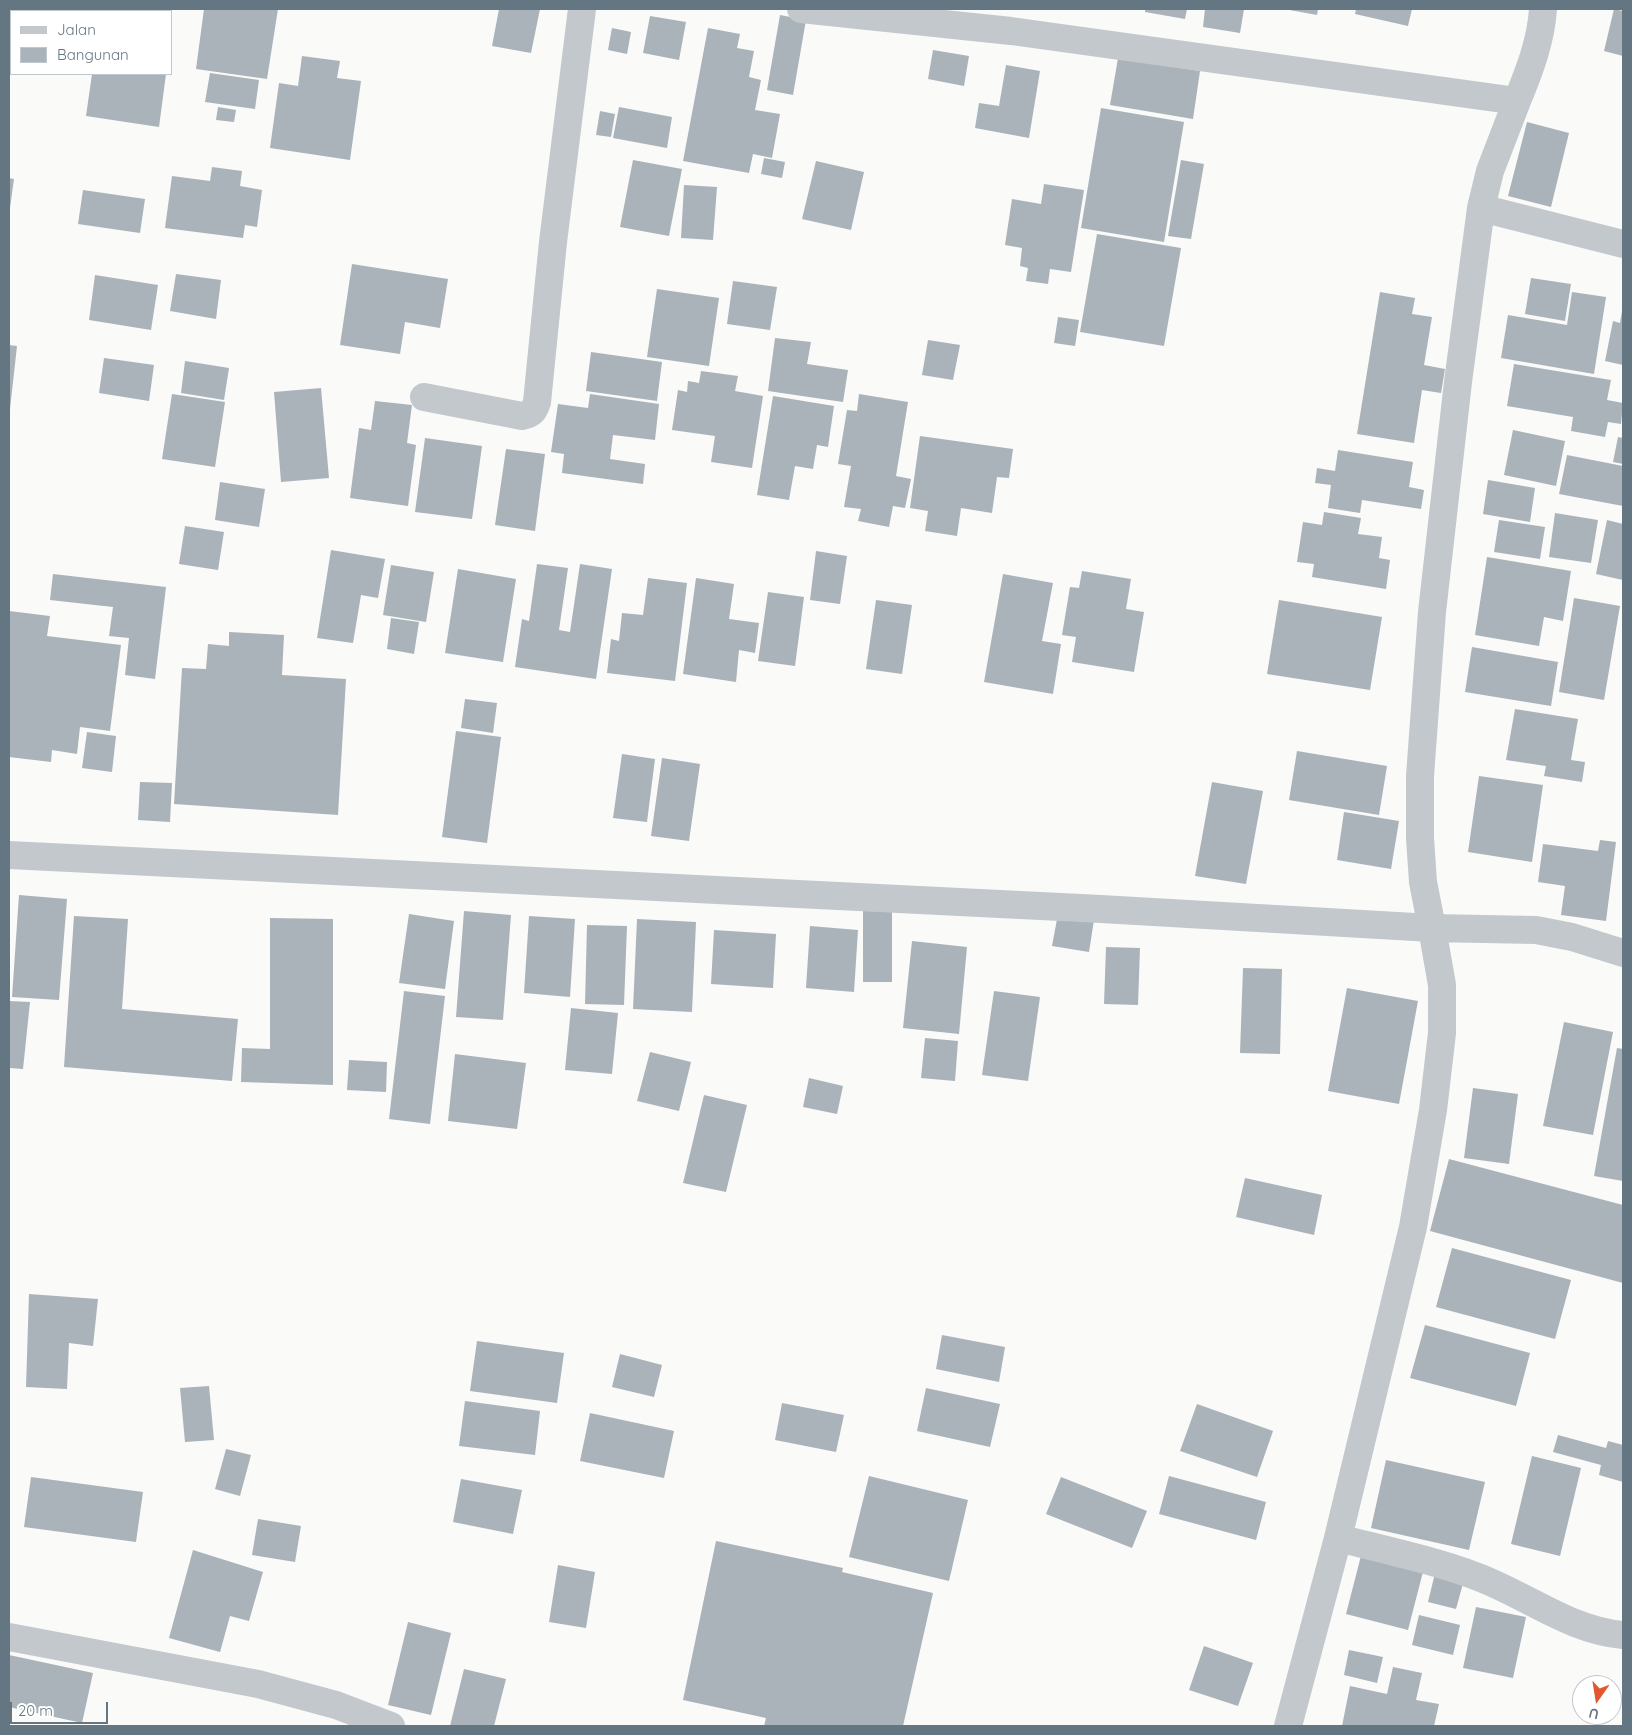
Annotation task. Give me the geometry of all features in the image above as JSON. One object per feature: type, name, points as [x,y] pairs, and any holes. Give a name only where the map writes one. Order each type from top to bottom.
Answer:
[{"type":"street","points":[[424,397],[522,416],[530,415],[533,412],[537,402],[553,242],[582,9]]},
{"type":"street","points":[[801,9],[1020,32],[1517,102]]},
{"type":"street","points":[[1288,1726],[1338,1538],[1413,1227],[1433,1110],[1442,1024],[1442,985],[1423,882],[1420,838],[1420,776],[1433,602],[1458,382],[1481,208],[1490,171],[1531,66],[1543,9]]},
{"type":"street","points":[[1481,208],[1623,244]]},
{"type":"street","points":[[9,855],[1101,909],[1432,928],[1536,930],[1572,937],[1623,953]]},
{"type":"street","points":[[1338,1538],[1453,1568],[1502,1587],[1571,1621],[1594,1629],[1623,1635]]},
{"type":"street","points":[[9,1637],[258,1684],[336,1705],[391,1726]]},
{"type":"building","points":[[204,9],[278,9],[267,79],[196,69]]},
{"type":"building","points":[[499,9],[540,9],[531,53],[492,46]]},
{"type":"building","points":[[1145,9],[1187,9],[1185,19],[1145,12]]},
{"type":"building","points":[[1205,9],[1244,9],[1240,33],[1203,27]]},
{"type":"building","points":[[1284,9],[1318,9],[1317,15]]},
{"type":"building","points":[[1356,9],[1412,9],[1408,26],[1355,14]]},
{"type":"building","points":[[1614,9],[1623,11],[1623,56],[1604,51]]},
{"type":"building","points":[[780,15],[806,20],[793,95],[767,90]]},
{"type":"building","points":[[650,16],[686,22],[679,60],[643,53]]},
{"type":"building","points":[[612,28],[631,32],[627,54],[608,50]]},
{"type":"building","points":[[708,28],[740,34],[737,48],[754,51],[749,77],[761,80],[755,110],[780,114],[772,158],[753,154],[749,173],[683,161]]},
{"type":"building","points":[[933,50],[969,56],[964,86],[928,79]]},
{"type":"building","points":[[302,56],[340,61],[337,78],[361,81],[350,160],[270,148],[279,83],[298,86]]},
{"type":"building","points":[[1118,58],[1200,71],[1193,119],[1110,105]]},
{"type":"building","points":[[1006,65],[1040,71],[1029,138],[975,128],[979,103],[999,106]]},
{"type":"building","points":[[210,73],[259,80],[255,109],[205,102]]},
{"type":"building","points":[[92,75],[166,75],[159,127],[86,116]]},
{"type":"building","points":[[218,107],[236,110],[234,122],[216,120]]},
{"type":"building","points":[[619,107],[672,117],[667,148],[613,138]]},
{"type":"building","points":[[1101,108],[1184,122],[1164,242],[1081,228]]},
{"type":"building","points":[[600,111],[615,114],[611,137],[596,135]]},
{"type":"building","points":[[1527,122],[1569,133],[1551,207],[1508,196]]},
{"type":"building","points":[[764,158],[785,162],[782,178],[761,174]]},
{"type":"building","points":[[633,160],[682,169],[669,236],[620,227]]},
{"type":"building","points":[[1181,160],[1204,164],[1191,239],[1168,236]]},
{"type":"building","points":[[816,161],[864,172],[851,230],[802,219]]},
{"type":"building","points":[[212,167],[242,171],[240,186],[262,190],[257,227],[245,225],[243,238],[165,228],[172,176],[210,181]]},
{"type":"building","points":[[9,178],[14,179],[10,208],[9,208]]},
{"type":"building","points":[[1044,184],[1084,190],[1071,272],[1050,269],[1048,284],[1026,281],[1028,268],[1020,266],[1022,248],[1005,245],[1012,199],[1041,204]]},
{"type":"building","points":[[684,185],[717,187],[713,240],[681,238]]},
{"type":"building","points":[[83,190],[145,199],[140,233],[78,224]]},
{"type":"building","points":[[1097,234],[1181,248],[1164,346],[1080,332]]},
{"type":"building","points":[[352,264],[448,279],[440,328],[405,322],[400,354],[340,345]]},
{"type":"building","points":[[176,274],[221,280],[216,319],[170,311]]},
{"type":"building","points":[[95,275],[158,285],[151,330],[89,320]]},
{"type":"building","points":[[1531,278],[1571,284],[1565,321],[1525,314]]},
{"type":"building","points":[[733,281],[777,287],[770,330],[727,324]]},
{"type":"building","points":[[657,289],[719,298],[709,366],[647,357]]},
{"type":"building","points":[[1380,292],[1415,298],[1412,314],[1432,317],[1424,365],[1445,369],[1441,393],[1422,390],[1414,443],[1357,434]]},
{"type":"building","points":[[1572,292],[1606,297],[1594,374],[1501,358],[1508,315],[1567,325]]},
{"type":"building","points":[[1622,311],[1623,365],[1605,361],[1613,321],[1620,323]]},
{"type":"building","points":[[1058,317],[1079,320],[1075,346],[1054,343]]},
{"type":"building","points":[[775,338],[811,342],[807,364],[848,370],[843,402],[768,391]]},
{"type":"building","points":[[928,340],[960,345],[953,380],[922,375]]},
{"type":"building","points":[[9,345],[17,346],[10,409],[9,409]]},
{"type":"building","points":[[591,352],[662,362],[657,401],[586,391]]},
{"type":"building","points":[[104,358],[154,365],[149,401],[99,393]]},
{"type":"building","points":[[185,361],[229,368],[224,400],[181,393]]},
{"type":"building","points":[[1514,364],[1611,380],[1607,400],[1623,403],[1621,424],[1608,422],[1605,437],[1571,431],[1573,417],[1507,406]]},
{"type":"building","points":[[701,371],[738,376],[735,391],[763,396],[752,468],[711,462],[715,436],[672,430],[678,390],[687,392],[688,381],[699,383]]},
{"type":"building","points":[[321,388],[329,478],[281,482],[274,392]]},
{"type":"building","points":[[172,394],[225,402],[215,467],[162,459]]},
{"type":"building","points":[[590,394],[659,404],[655,440],[613,435],[610,459],[645,464],[643,484],[562,473],[564,454],[551,452],[558,404],[588,408]]},
{"type":"building","points":[[859,394],[908,402],[896,476],[911,479],[905,508],[893,506],[889,527],[858,521],[861,509],[844,507],[851,466],[838,464],[847,410],[857,411]]},
{"type":"building","points":[[773,396],[834,406],[828,447],[817,445],[813,469],[795,466],[789,500],[757,495]]},
{"type":"building","points":[[375,401],[412,405],[407,443],[416,445],[408,506],[350,498],[359,428],[371,430]]},
{"type":"building","points":[[1513,430],[1565,441],[1556,486],[1504,475]]},
{"type":"building","points":[[920,436],[1013,449],[1009,478],[997,477],[992,513],[961,508],[957,536],[925,531],[928,511],[910,508]]},
{"type":"building","points":[[1618,437],[1623,438],[1623,464],[1613,462]]},
{"type":"building","points":[[425,438],[482,446],[472,519],[415,512]]},
{"type":"building","points":[[506,449],[545,454],[535,531],[495,525]]},
{"type":"building","points":[[1338,450],[1413,462],[1409,487],[1424,490],[1421,509],[1362,500],[1360,513],[1328,508],[1331,485],[1315,483],[1317,468],[1335,471]]},
{"type":"building","points":[[1567,455],[1623,466],[1623,506],[1559,494]]},
{"type":"building","points":[[1488,480],[1535,488],[1530,522],[1483,514]]},
{"type":"building","points":[[220,482],[265,489],[259,527],[215,520]]},
{"type":"building","points":[[1324,512],[1361,518],[1358,534],[1382,537],[1379,558],[1390,560],[1386,589],[1312,577],[1314,564],[1297,562],[1303,522],[1322,525]]},
{"type":"building","points":[[1555,513],[1598,520],[1591,563],[1549,557]]},
{"type":"building","points":[[1499,520],[1545,527],[1540,559],[1494,552]]},
{"type":"building","points":[[1607,520],[1623,524],[1623,580],[1596,574]]},
{"type":"building","points":[[185,526],[224,532],[218,570],[179,564]]},
{"type":"building","points":[[331,550],[385,559],[378,598],[361,595],[353,643],[317,638]]},
{"type":"building","points":[[816,551],[847,556],[840,604],[810,600]]},
{"type":"building","points":[[1487,557],[1571,571],[1563,621],[1544,617],[1539,646],[1475,635]]},
{"type":"building","points":[[537,564],[568,568],[559,630],[570,632],[580,564],[612,569],[596,679],[515,667],[522,619],[529,621]]},
{"type":"building","points":[[391,565],[434,572],[426,622],[383,615]]},
{"type":"building","points":[[458,569],[516,579],[503,662],[445,653]]},
{"type":"building","points":[[1082,571],[1131,579],[1126,609],[1144,612],[1134,672],[1072,662],[1076,637],[1062,635],[1070,587],[1079,588]]},
{"type":"building","points":[[53,574],[166,587],[155,679],[125,675],[129,638],[109,636],[113,607],[50,600]]},
{"type":"building","points":[[1003,574],[1053,583],[1042,641],[1061,644],[1053,694],[984,682]]},
{"type":"building","points":[[648,578],[687,583],[675,681],[607,673],[611,639],[619,641],[622,613],[643,615]]},
{"type":"building","points":[[696,578],[734,584],[729,619],[759,623],[755,653],[739,650],[736,682],[683,674]]},
{"type":"building","points":[[768,592],[804,597],[795,666],[758,661]]},
{"type":"building","points":[[1574,598],[1620,606],[1604,700],[1559,692]]},
{"type":"building","points":[[876,600],[912,605],[902,674],[866,669]]},
{"type":"building","points":[[1279,600],[1382,617],[1370,690],[1267,674]]},
{"type":"building","points":[[9,611],[50,616],[47,636],[121,645],[110,731],[80,727],[77,754],[52,750],[51,762],[9,757]]},
{"type":"building","points":[[391,618],[419,622],[414,654],[387,649]]},
{"type":"building","points":[[229,632],[284,635],[282,675],[346,679],[338,815],[174,804],[182,668],[206,669],[208,644],[229,646]]},
{"type":"building","points":[[1472,647],[1558,662],[1551,706],[1465,692]]},
{"type":"building","points":[[465,699],[497,703],[493,733],[461,728]]},
{"type":"building","points":[[1515,709],[1578,719],[1571,760],[1585,762],[1582,782],[1544,776],[1546,766],[1506,760]]},
{"type":"building","points":[[456,731],[501,737],[487,843],[442,837]]},
{"type":"building","points":[[87,732],[116,736],[112,772],[82,768]]},
{"type":"building","points":[[1297,751],[1387,766],[1379,815],[1289,800]]},
{"type":"building","points":[[622,754],[655,759],[647,822],[613,818]]},
{"type":"building","points":[[662,758],[700,764],[689,841],[651,836]]},
{"type":"building","points":[[1479,776],[1543,785],[1532,862],[1468,852]]},
{"type":"building","points":[[140,782],[172,783],[170,822],[138,820]]},
{"type":"building","points":[[1212,782],[1263,791],[1246,884],[1195,876]]},
{"type":"building","points":[[1344,812],[1399,821],[1391,869],[1337,860]]},
{"type":"building","points":[[1600,840],[1616,842],[1606,921],[1561,915],[1565,886],[1538,882],[1543,844],[1598,851]]},
{"type":"building","points":[[19,895],[67,899],[59,1000],[12,997]]},
{"type":"building","points":[[464,911],[511,915],[503,1020],[456,1017]]},
{"type":"building","points":[[863,911],[892,911],[892,982],[863,982]]},
{"type":"building","points":[[409,914],[454,921],[445,989],[399,983]]},
{"type":"building","points":[[1058,914],[1094,920],[1089,952],[1052,946]]},
{"type":"building","points":[[74,916],[128,919],[122,1009],[238,1019],[232,1081],[64,1067]]},
{"type":"building","points":[[529,916],[575,919],[570,997],[524,993]]},
{"type":"building","points":[[270,918],[333,919],[333,1085],[241,1082],[242,1048],[270,1049]]},
{"type":"building","points":[[637,919],[696,922],[692,1012],[633,1009]]},
{"type":"building","points":[[587,925],[627,926],[624,1005],[585,1004]]},
{"type":"building","points":[[810,926],[858,930],[854,992],[806,988]]},
{"type":"building","points":[[714,930],[776,934],[773,988],[711,984]]},
{"type":"building","points":[[912,941],[967,947],[959,1034],[903,1028]]},
{"type":"building","points":[[1106,947],[1140,948],[1138,1005],[1104,1004]]},
{"type":"building","points":[[1243,968],[1282,969],[1280,1054],[1240,1053]]},
{"type":"building","points":[[1347,988],[1418,1001],[1399,1104],[1328,1091]]},
{"type":"building","points":[[404,991],[445,996],[430,1124],[389,1119]]},
{"type":"building","points":[[994,991],[1040,997],[1028,1081],[982,1075]]},
{"type":"building","points":[[9,1001],[30,1002],[23,1069],[9,1068]]},
{"type":"building","points":[[571,1008],[618,1013],[612,1074],[565,1070]]},
{"type":"building","points":[[1564,1022],[1613,1032],[1593,1135],[1543,1126]]},
{"type":"building","points":[[925,1038],[958,1041],[955,1081],[921,1078]]},
{"type":"building","points":[[1617,1048],[1623,1049],[1623,1181],[1594,1176]]},
{"type":"building","points":[[650,1052],[691,1062],[679,1111],[637,1101]]},
{"type":"building","points":[[455,1054],[526,1063],[517,1129],[448,1121]]},
{"type":"building","points":[[349,1060],[387,1062],[386,1092],[347,1090]]},
{"type":"building","points":[[809,1078],[843,1086],[837,1114],[803,1107]]},
{"type":"building","points":[[1473,1088],[1518,1094],[1509,1164],[1464,1158]]},
{"type":"building","points":[[704,1095],[747,1105],[726,1192],[683,1183]]},
{"type":"building","points":[[1449,1159],[1623,1205],[1623,1283],[1430,1231]]},
{"type":"building","points":[[1245,1178],[1322,1195],[1314,1235],[1236,1217]]},
{"type":"building","points":[[1452,1248],[1571,1280],[1555,1339],[1436,1307]]},
{"type":"building","points":[[29,1294],[98,1299],[93,1346],[69,1343],[67,1389],[26,1387]]},
{"type":"building","points":[[1425,1325],[1530,1353],[1516,1406],[1410,1378]]},
{"type":"building","points":[[942,1335],[1005,1347],[999,1382],[936,1369]]},
{"type":"building","points":[[477,1341],[564,1353],[557,1403],[470,1391]]},
{"type":"building","points":[[620,1354],[662,1365],[654,1397],[612,1387]]},
{"type":"building","points":[[209,1386],[214,1440],[185,1442],[180,1388]]},
{"type":"building","points":[[926,1388],[1000,1404],[990,1447],[917,1431]]},
{"type":"building","points":[[465,1401],[540,1411],[535,1455],[459,1446]]},
{"type":"building","points":[[782,1403],[844,1415],[836,1452],[775,1440]]},
{"type":"building","points":[[1197,1404],[1273,1431],[1257,1477],[1180,1451]]},
{"type":"building","points":[[590,1413],[674,1431],[664,1478],[580,1461]]},
{"type":"building","points":[[1558,1435],[1606,1448],[1608,1441],[1623,1445],[1623,1482],[1599,1475],[1601,1465],[1553,1452]]},
{"type":"building","points":[[226,1449],[251,1455],[240,1496],[215,1489]]},
{"type":"building","points":[[1532,1456],[1581,1468],[1560,1556],[1511,1544]]},
{"type":"building","points":[[1386,1460],[1485,1482],[1469,1550],[1371,1528]]},
{"type":"building","points":[[869,1476],[968,1500],[949,1581],[849,1557]]},
{"type":"building","points":[[1169,1476],[1266,1502],[1256,1540],[1159,1514]]},
{"type":"building","points":[[31,1477],[143,1492],[136,1542],[24,1527]]},
{"type":"building","points":[[1061,1477],[1147,1511],[1132,1548],[1046,1514]]},
{"type":"building","points":[[461,1479],[522,1490],[513,1534],[453,1522]]},
{"type":"building","points":[[258,1519],[301,1526],[295,1562],[252,1555]]},
{"type":"building","points":[[716,1541],[843,1568],[842,1572],[933,1593],[903,1726],[764,1726],[766,1718],[683,1700]]},
{"type":"building","points":[[1363,1548],[1425,1564],[1408,1630],[1346,1614]]},
{"type":"building","points":[[193,1550],[263,1572],[249,1621],[230,1616],[220,1652],[169,1638]]},
{"type":"building","points":[[558,1565],[595,1572],[586,1628],[549,1622]]},
{"type":"building","points":[[1436,1569],[1465,1576],[1456,1609],[1428,1602]]},
{"type":"building","points":[[1476,1607],[1526,1617],[1513,1678],[1463,1668]]},
{"type":"building","points":[[1419,1615],[1460,1625],[1453,1655],[1412,1645]]},
{"type":"building","points":[[408,1622],[451,1633],[431,1715],[388,1705]]},
{"type":"building","points":[[1204,1646],[1253,1663],[1238,1706],[1189,1690]]},
{"type":"building","points":[[1349,1650],[1383,1657],[1377,1683],[1344,1675]]},
{"type":"building","points":[[9,1655],[93,1673],[82,1723],[9,1707]]},
{"type":"building","points":[[1393,1667],[1422,1673],[1416,1700],[1439,1704],[1434,1726],[1342,1726],[1350,1686],[1387,1694]]},
{"type":"building","points":[[464,1669],[506,1679],[494,1726],[450,1726]]}]
